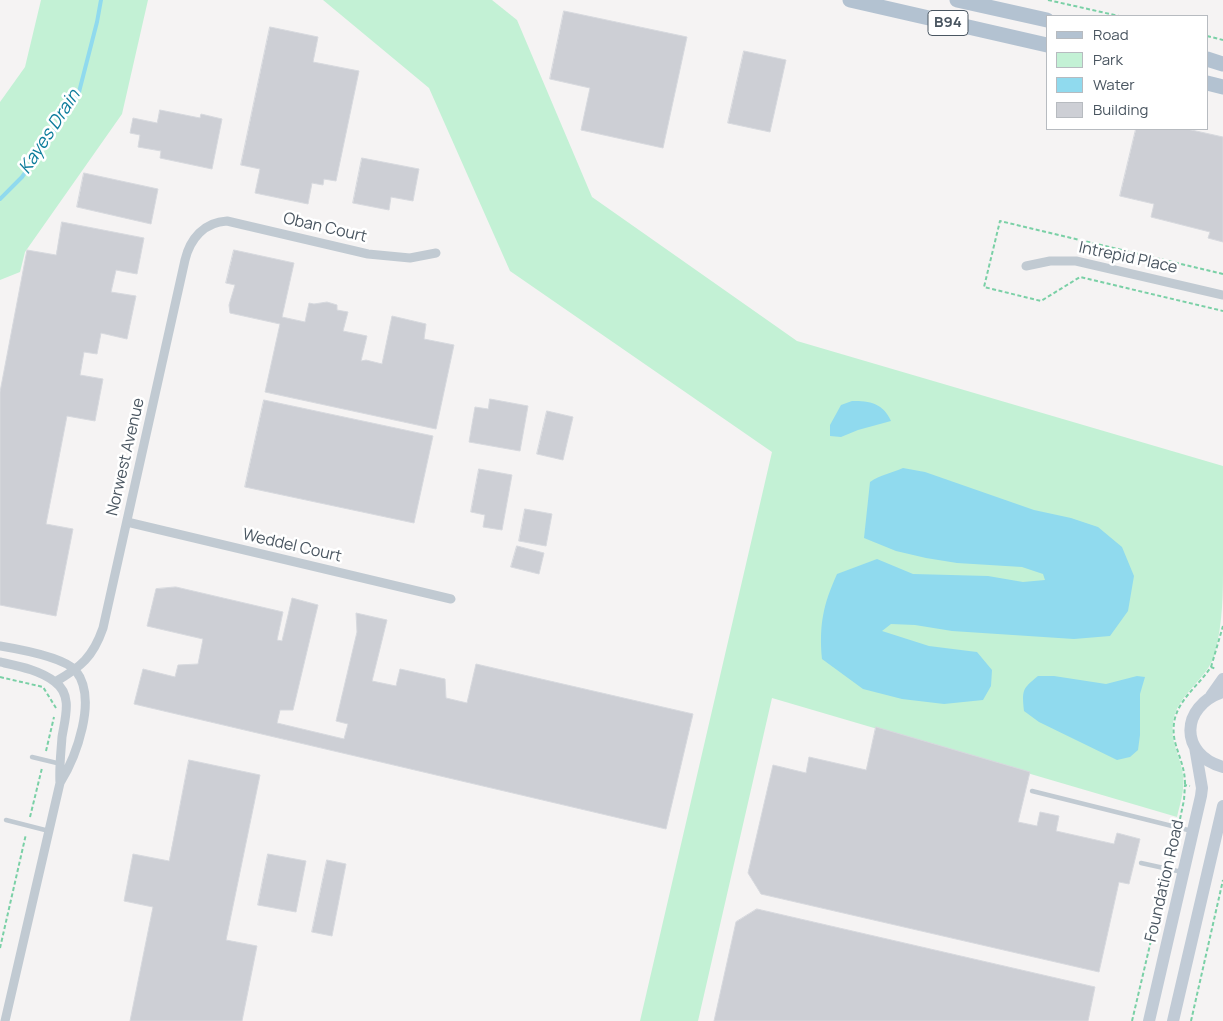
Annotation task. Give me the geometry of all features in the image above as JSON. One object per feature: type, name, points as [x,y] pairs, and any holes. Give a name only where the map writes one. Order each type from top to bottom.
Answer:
[{"type":"main road","name":"B94","points":[[850,0],[1046,46]]},
{"type":"main road","name":"B94","points":[[957,0],[1002,6],[1046,20]]},
{"type":"main road","points":[[1208,59],[1223,64]]},
{"type":"main road","points":[[1208,83],[1223,87]]},
{"type":"street","name":"Oban Court","points":[[208,226],[215,222],[227,221],[346,249],[391,257],[410,258],[436,254]]},
{"type":"street","name":"Norwest Avenue","points":[[55,682],[75,670],[89,657],[97,645],[187,251],[195,237],[208,226]]},
{"type":"street","name":"Intrepid Place","points":[[1026,266],[1050,261],[1076,261],[1223,295]]},
{"type":"street","name":"Weddel Court","points":[[126,522],[451,599]]},
{"type":"street","points":[[0,646],[61,662],[75,670],[82,684],[85,700],[84,717],[70,766],[60,783]]},
{"type":"street","points":[[0,662],[28,669],[55,682],[62,690],[67,704],[59,764],[60,783],[5,1021]]},
{"type":"street","points":[[1217,694],[1223,679]]},
{"type":"street","name":"Foundation Road","points":[[1149,1021],[1194,831],[1202,788],[1195,747],[1191,736],[1191,724],[1194,713],[1201,703],[1217,694]]},
{"type":"street","points":[[1195,747],[1202,757],[1211,764],[1223,767]]},
{"type":"street","points":[[1173,1021],[1223,806]]},
{"type":"lane","points":[[32,757],[70,766]]},
{"type":"lane","points":[[1032,791],[1194,831]]},
{"type":"lane","points":[[6,820],[49,831]]},
{"type":"lane","points":[[1141,863],[1184,872]]},
{"type":"path","points":[[1048,0],[1115,15]]},
{"type":"path","points":[[1208,36],[1223,40]]},
{"type":"path","points":[[1211,668],[1223,626]]},
{"type":"path","points":[[0,677],[43,687],[56,708]]},
{"type":"path","points":[[0,948],[54,717]]},
{"type":"path","points":[[1132,1021],[1178,827],[1185,785],[1202,788]]},
{"type":"path","points":[[1191,1021],[1223,880]]},
{"type":"green space","points":[[41,0],[148,0],[122,114],[25,252],[20,272],[0,280],[0,102],[25,67]]},
{"type":"green space","points":[[323,0],[492,0],[517,20],[592,197],[797,341],[1223,466],[1223,585],[1220,630],[1211,663],[1186,695],[1175,713],[1172,730],[1182,768],[1183,780],[1182,796],[1177,817],[772,698],[698,1021],[640,1021],[772,452],[510,271],[429,88]]},
{"type":"water","points":[[852,401],[875,404],[884,410],[891,421],[841,437],[830,436],[830,425],[841,405]]},
{"type":"water","points":[[903,468],[925,472],[1034,510],[1071,518],[1098,527],[1122,547],[1134,576],[1128,611],[1110,636],[1074,639],[952,631],[915,625],[891,624],[882,631],[929,646],[977,652],[992,670],[991,686],[983,700],[944,704],[902,699],[863,689],[822,659],[821,636],[823,615],[837,574],[877,559],[913,574],[988,576],[1023,582],[1045,580],[1043,574],[1022,567],[957,563],[926,558],[896,551],[864,538],[870,482]]},
{"type":"water","points":[[1038,676],[1054,676],[1106,684],[1137,676],[1145,677],[1140,694],[1138,750],[1130,757],[1117,760],[1039,722],[1024,711],[1024,691]]},
{"type":"building","points":[[564,11],[687,37],[663,148],[581,130],[590,88],[550,79]]},
{"type":"building","points":[[270,27],[318,37],[313,62],[359,71],[336,181],[324,179],[323,185],[312,183],[308,204],[255,193],[260,169],[241,165]]},
{"type":"building","points":[[744,51],[786,60],[770,132],[728,123]]},
{"type":"building","points":[[160,110],[200,118],[201,114],[222,119],[212,169],[160,158],[161,151],[138,147],[140,135],[130,133],[133,118],[157,123]]},
{"type":"building","points":[[1136,130],[1192,130],[1223,137],[1223,242],[1208,238],[1210,232],[1151,217],[1154,204],[1120,196]]},
{"type":"building","points":[[362,158],[419,169],[413,201],[391,197],[389,210],[353,203]]},
{"type":"building","points":[[84,173],[158,189],[151,224],[77,207]]},
{"type":"building","points":[[62,222],[144,238],[137,274],[116,270],[111,292],[136,296],[127,339],[101,333],[97,354],[84,352],[80,375],[103,379],[95,421],[67,416],[46,524],[73,529],[56,616],[0,605],[0,392],[27,250],[56,255]]},
{"type":"building","points":[[234,250],[294,263],[282,317],[305,322],[309,303],[327,302],[337,305],[337,310],[348,312],[343,331],[367,336],[361,361],[366,360],[382,364],[392,316],[426,324],[424,339],[454,345],[436,429],[265,392],[280,324],[230,313],[229,305],[235,285],[226,283]]},
{"type":"building","points":[[490,399],[528,406],[520,451],[469,442],[475,407],[488,409]]},
{"type":"building","points":[[264,400],[433,436],[414,523],[245,487]]},
{"type":"building","points":[[547,411],[573,417],[563,460],[537,454]]},
{"type":"building","points":[[479,469],[512,475],[502,530],[483,527],[485,515],[471,512]]},
{"type":"building","points":[[525,509],[552,514],[546,546],[519,541]]},
{"type":"building","points":[[517,546],[544,553],[539,574],[511,567]]},
{"type":"building","points":[[176,587],[283,612],[277,640],[282,641],[292,598],[318,605],[293,710],[280,710],[277,723],[344,739],[348,724],[336,721],[357,632],[356,613],[387,620],[372,681],[396,686],[400,669],[445,679],[446,698],[467,703],[476,664],[693,714],[666,829],[134,704],[143,669],[175,677],[178,665],[198,664],[203,639],[147,626],[156,589]]},
{"type":"building","points":[[876,727],[1030,772],[1018,822],[1037,826],[1040,812],[1059,816],[1056,831],[1114,844],[1117,833],[1140,839],[1129,884],[1119,882],[1099,972],[761,894],[748,873],[773,765],[806,773],[809,757],[866,770]]},
{"type":"building","points":[[189,760],[260,775],[226,940],[257,946],[242,1021],[130,1021],[153,907],[124,901],[133,854],[169,861]]},
{"type":"building","points":[[268,854],[306,861],[296,912],[258,905]]},
{"type":"building","points":[[327,860],[346,864],[332,936],[312,932]]},
{"type":"building","points":[[757,909],[1095,987],[1088,1021],[714,1021],[736,922]]},
{"type":"waterway","name":"Kayes Drain","points":[[0,199],[22,177],[68,112],[79,92],[101,0]]}]
